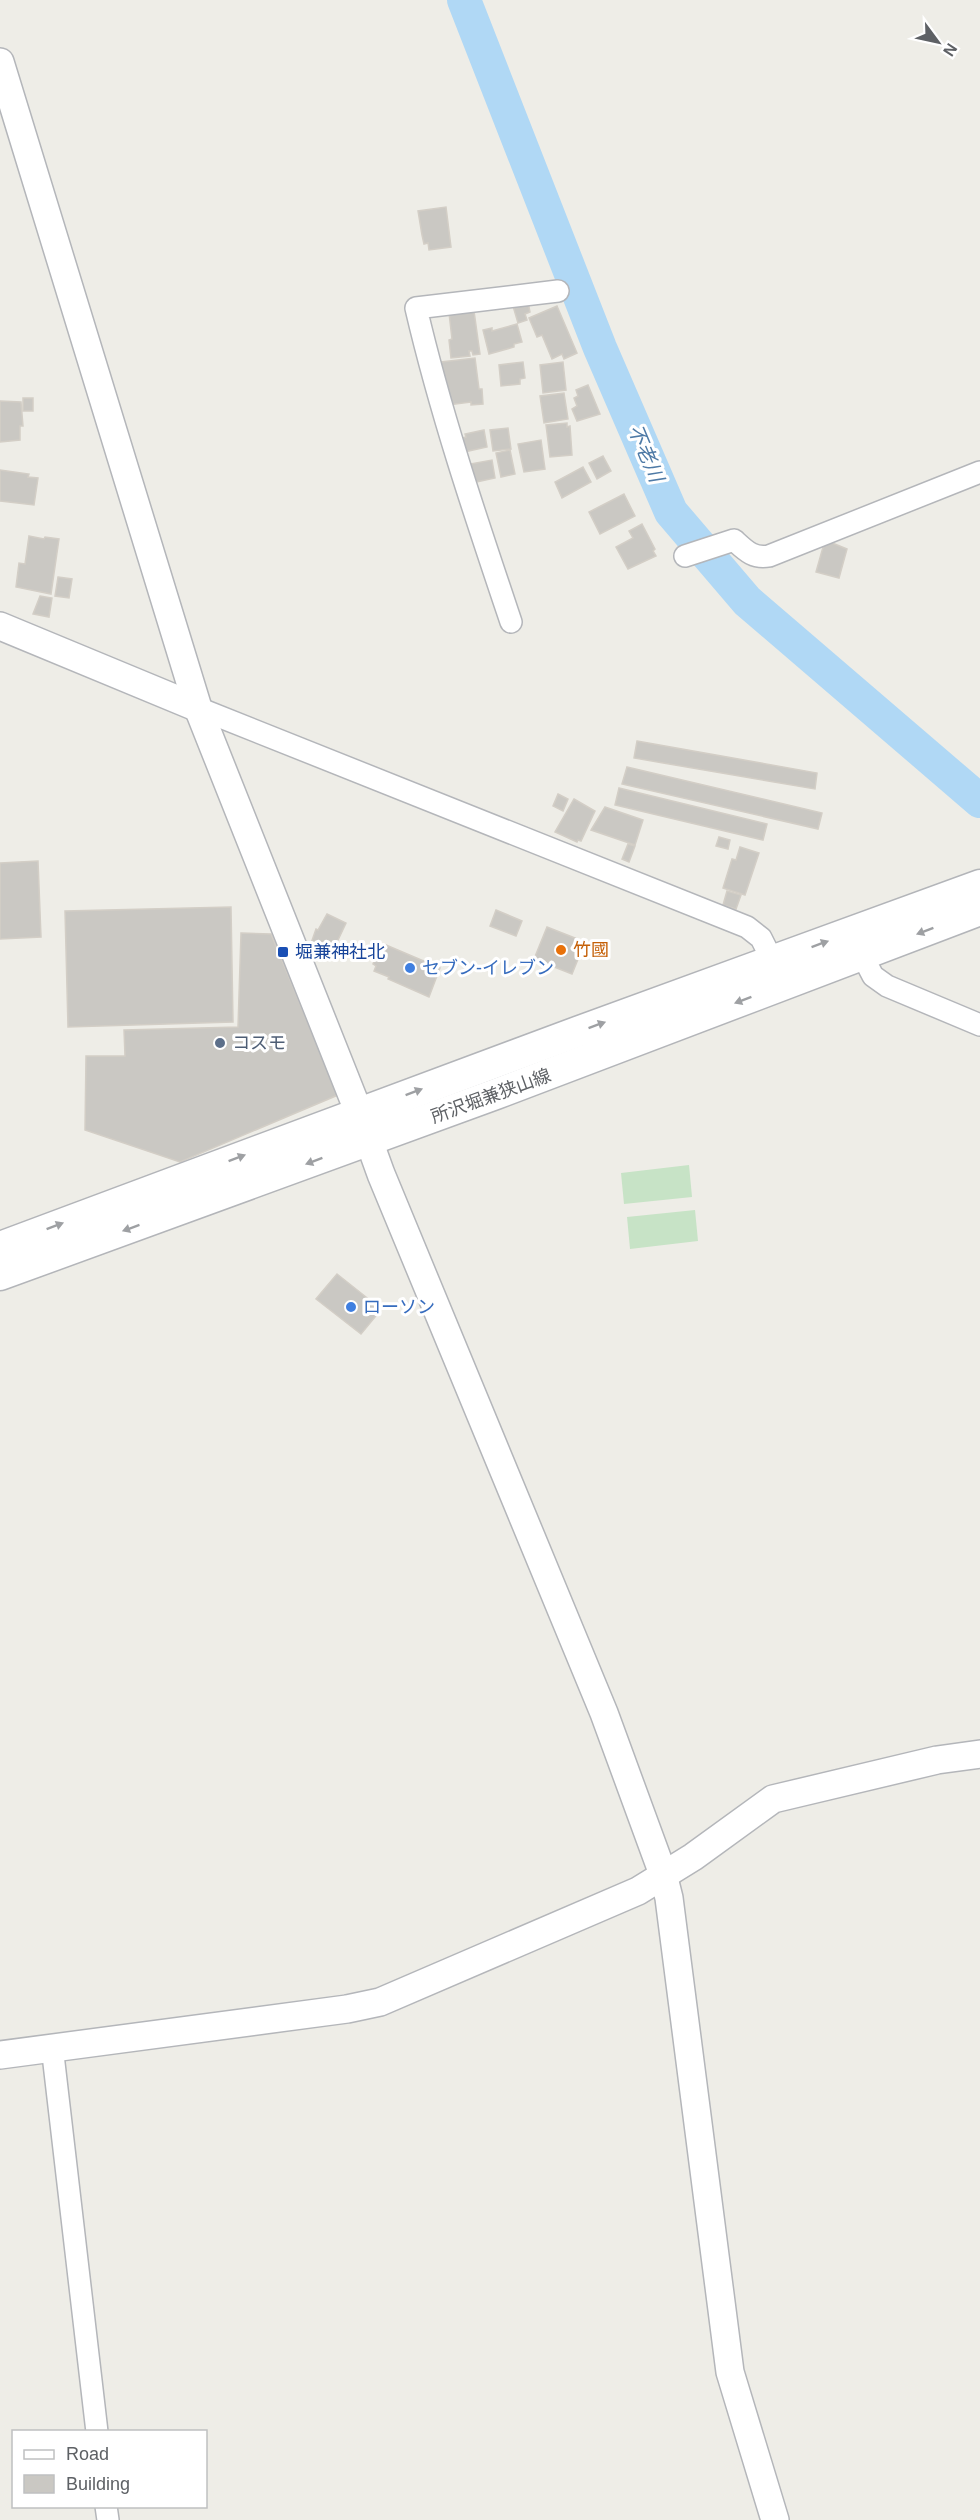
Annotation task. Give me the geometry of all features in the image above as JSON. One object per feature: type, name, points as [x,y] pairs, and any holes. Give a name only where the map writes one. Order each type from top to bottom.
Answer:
[{"type":"main road","name":"所沢堀兼狭山線","points":[[0,1275],[773,962],[980,885]]},
{"type":"main road","name":"所沢堀兼狭山線","points":[[0,1247],[364,1127],[612,1051],[980,910]]},
{"type":"street","points":[[0,62],[198,708],[364,1127],[604,1713],[663,1874],[669,1898],[730,2373],[775,2520]]},
{"type":"street","points":[[511,622],[458,466],[416,309],[558,291]]},
{"type":"street","points":[[685,556],[734,540],[752,555],[760,558],[769,556],[980,472]]},
{"type":"street","points":[[0,626],[198,708],[747,927],[761,938],[773,962]]},
{"type":"street","points":[[861,955],[873,976],[887,987],[980,1025]]},
{"type":"street","points":[[0,2055],[52,2046],[347,2009],[380,2002],[638,1891],[693,1857],[773,1799],[937,1760],[980,1754]]},
{"type":"street","points":[[52,2046],[97,2430]]},
{"type":"green space","points":[[689,1165],[692,1197],[624,1204],[621,1173]]},
{"type":"green space","points":[[695,1210],[698,1241],[630,1249],[627,1217]]},
{"type":"building","points":[[446,207],[451,247],[429,250],[428,243],[424,244],[418,211]]},
{"type":"building","points":[[528,302],[530,312],[525,314],[527,320],[518,323],[513,306]]},
{"type":"building","points":[[557,306],[577,353],[564,359],[562,354],[552,359],[542,335],[537,337],[529,318]]},
{"type":"building","points":[[474,311],[480,354],[473,355],[472,351],[469,351],[470,356],[451,358],[449,340],[452,339],[449,313]]},
{"type":"building","points":[[517,324],[522,342],[514,344],[514,347],[489,354],[483,330],[492,328],[492,331]]},
{"type":"building","points":[[475,358],[483,404],[471,405],[471,402],[448,405],[441,362]]},
{"type":"building","points":[[523,362],[525,378],[520,379],[520,384],[501,386],[499,365]]},
{"type":"building","points":[[563,362],[566,390],[543,393],[540,365]]},
{"type":"building","points":[[588,385],[600,414],[577,421],[572,409],[577,406],[574,398],[578,396],[576,390]]},
{"type":"building","points":[[564,393],[568,419],[544,423],[540,396]]},
{"type":"building","points":[[23,398],[33,398],[33,411],[23,411]]},
{"type":"building","points":[[0,401],[21,402],[23,426],[20,426],[20,440],[0,442]]},
{"type":"building","points":[[567,423],[567,427],[570,426],[572,455],[550,457],[546,425]]},
{"type":"building","points":[[508,428],[511,449],[493,451],[490,430]]},
{"type":"building","points":[[484,430],[487,447],[464,452],[462,438],[466,437],[465,434]]},
{"type":"building","points":[[541,440],[545,469],[524,472],[518,444]]},
{"type":"building","points":[[510,450],[515,474],[501,477],[496,453]]},
{"type":"building","points":[[603,456],[611,471],[597,479],[589,463]]},
{"type":"building","points":[[492,460],[495,478],[476,482],[475,477],[472,478],[470,464]]},
{"type":"building","points":[[583,467],[591,482],[562,498],[555,482]]},
{"type":"building","points":[[0,470],[29,474],[28,477],[38,478],[34,505],[0,501]]},
{"type":"building","points":[[624,494],[635,516],[600,534],[589,512]]},
{"type":"building","points":[[642,524],[655,549],[653,551],[656,556],[628,569],[616,547],[633,538],[629,531]]},
{"type":"building","points":[[29,536],[59,539],[51,594],[16,587],[19,563],[25,564]]},
{"type":"building","points":[[825,540],[847,549],[839,578],[816,572]]},
{"type":"building","points":[[58,577],[72,579],[69,598],[55,596]]},
{"type":"building","points":[[40,596],[52,598],[49,617],[33,614]]},
{"type":"building","points":[[637,741],[817,773],[815,789],[634,758]]},
{"type":"building","points":[[627,767],[822,813],[818,829],[622,784]]},
{"type":"building","points":[[619,788],[767,824],[763,840],[615,805]]},
{"type":"building","points":[[558,794],[568,799],[563,811],[553,806]]},
{"type":"building","points":[[574,799],[595,811],[581,841],[577,842],[555,832]]},
{"type":"building","points":[[605,807],[643,820],[635,845],[591,830]]},
{"type":"building","points":[[719,837],[730,840],[728,849],[716,846]]},
{"type":"building","points":[[628,844],[635,846],[629,862],[622,859]]},
{"type":"building","points":[[740,847],[759,853],[745,895],[723,888],[732,859],[736,860]]},
{"type":"building","points":[[38,861],[41,937],[0,939],[0,863]]},
{"type":"building","points":[[727,891],[741,895],[736,909],[723,905]]},
{"type":"building","points":[[231,907],[233,1022],[68,1027],[65,911]]},
{"type":"building","points":[[496,910],[522,921],[516,936],[490,926]]},
{"type":"building","points":[[327,914],[346,923],[330,957],[309,949],[316,929],[318,930]]},
{"type":"building","points":[[547,927],[585,942],[572,974],[534,959]]},
{"type":"building","name":"コスモ","points":[[241,933],[271,934],[338,1095],[180,1162],[85,1130],[86,1056],[125,1056],[124,1030],[238,1027]]},
{"type":"building","points":[[386,945],[440,968],[429,997],[374,971],[376,966],[373,964],[380,947],[384,949]]},
{"type":"building","name":"ローソン","points":[[337,1274],[380,1311],[361,1334],[316,1299]]},
{"type":"waterway","name":"不老川","points":[[464,0],[600,348],[671,512],[747,601],[980,801]]},
{"type":"place","name":"竹國","points":[[561,950]]},
{"type":"place","name":"堀兼神社北","points":[[283,952]]},
{"type":"place","name":"セブン-イレブン","points":[[410,968]]},
{"type":"place","name":"コスモ","points":[[220,1043]]},
{"type":"place","name":"ローソン","points":[[351,1307]]}]
